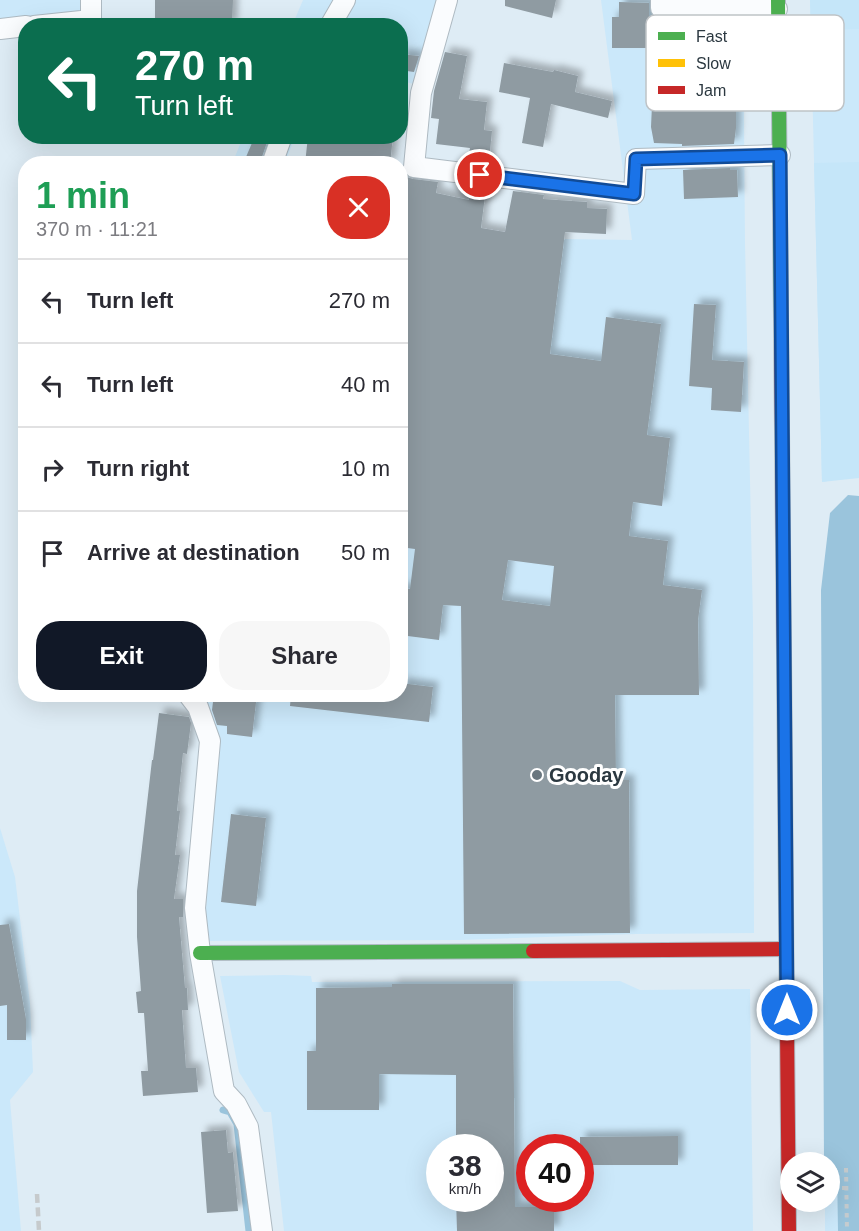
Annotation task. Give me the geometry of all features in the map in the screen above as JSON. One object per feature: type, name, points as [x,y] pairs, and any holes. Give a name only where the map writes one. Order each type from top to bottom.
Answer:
[{"type":"street","points":[[91,0],[91,18]]},
{"type":"street","points":[[335,18],[345,0]]},
{"type":"street","points":[[447,0],[421,93],[414,167],[634,194],[636,159],[780,155]]},
{"type":"street","points":[[661,0],[661,8],[777,4]]},
{"type":"street","points":[[0,28],[18,27]]},
{"type":"street","points":[[779,111],[789,1231]]},
{"type":"street","points":[[194,702],[210,741],[195,908],[200,953],[224,1091],[236,1104],[248,1127],[262,1231]]},
{"type":"street","points":[[200,953],[786,949]]},
{"type":"path","points":[[846,1168],[847,1231]]},
{"type":"path","points":[[840,1188],[846,1188]]},
{"type":"shaded area","points":[[0,0],[96,0],[97,18],[18,18],[18,34],[0,36]]},
{"type":"shaded area","points":[[303,0],[437,0],[414,84],[408,83],[408,18],[295,18]]},
{"type":"shaded area","points":[[601,0],[743,0],[743,15],[646,15],[646,111],[744,111],[753,622],[754,933],[635,934],[460,940],[206,941],[206,909],[218,739],[200,702],[408,702],[408,222],[565,239],[632,240]]},
{"type":"shaded area","points":[[810,0],[859,0],[859,475],[822,482],[813,111],[844,111],[844,15],[810,15]]},
{"type":"shaded area","points":[[810,0],[859,0],[859,29],[844,29],[844,15],[810,15]]},
{"type":"shaded area","points":[[240,144],[292,144],[288,156],[235,156]]},
{"type":"shaded area","points":[[859,162],[859,478],[822,482],[814,163]]},
{"type":"shaded area","points":[[848,495],[859,496],[859,1231],[838,1231],[840,1152],[824,1152],[821,590],[830,513]]},
{"type":"shaded area","points":[[0,828],[15,877],[30,1003],[33,1072],[10,1100],[21,1231],[0,1231]]},
{"type":"shaded area","points":[[220,976],[311,976],[312,982],[620,981],[640,990],[750,989],[753,1231],[284,1231],[271,1112],[264,1112],[239,1072]]},
{"type":"shaded area","points":[[859,1153],[859,1231],[825,1231],[825,1212],[840,1212],[840,1162]]},
{"type":"building","points":[[155,0],[233,0],[232,18],[155,18]]},
{"type":"building","points":[[505,0],[556,0],[552,18],[505,6]]},
{"type":"building","points":[[619,2],[649,3],[649,15],[646,15],[646,48],[612,48],[612,17],[619,17]]},
{"type":"building","points":[[445,52],[467,56],[459,99],[487,102],[484,130],[492,131],[489,162],[468,160],[470,148],[436,144],[439,119],[431,118],[434,91]]},
{"type":"building","points":[[408,55],[419,56],[414,72],[408,71]]},
{"type":"building","points":[[504,63],[578,76],[575,92],[612,101],[608,118],[551,104],[543,147],[522,143],[530,98],[499,92]]},
{"type":"building","points":[[652,111],[736,111],[734,144],[682,146],[682,144],[654,143],[651,127]]},
{"type":"building","points":[[252,144],[266,144],[262,156],[246,156]]},
{"type":"building","points":[[307,144],[392,144],[391,156],[306,156]]},
{"type":"building","points":[[730,168],[730,170],[737,170],[738,197],[684,199],[683,170]]},
{"type":"building","points":[[408,177],[438,182],[436,193],[469,200],[471,186],[486,188],[481,228],[505,232],[513,191],[544,195],[543,199],[587,202],[587,208],[607,209],[606,234],[565,232],[550,354],[601,361],[606,317],[661,324],[647,435],[670,438],[662,506],[633,502],[629,536],[668,541],[663,585],[702,590],[698,620],[699,695],[615,695],[616,780],[629,780],[630,933],[464,934],[461,606],[443,605],[439,640],[408,636],[408,589],[410,589],[415,549],[408,548]],"holes":[[[508,560],[554,566],[550,606],[502,600]]]},
{"type":"building","points":[[694,304],[716,305],[712,360],[744,362],[741,412],[711,410],[712,388],[689,386]]},
{"type":"building","points":[[408,684],[433,687],[429,722],[290,706],[290,702],[408,702]]},
{"type":"building","points":[[213,702],[256,702],[252,737],[227,734],[227,726],[217,725],[212,710]]},
{"type":"building","points":[[159,713],[189,717],[191,723],[187,754],[183,753],[177,811],[180,811],[175,855],[180,855],[174,899],[183,899],[183,917],[179,917],[185,988],[187,988],[188,1010],[182,1010],[186,1068],[196,1068],[198,1092],[143,1096],[141,1071],[148,1071],[144,1013],[138,1013],[136,992],[141,991],[137,937],[137,891]]},
{"type":"building","points":[[231,814],[266,818],[256,906],[221,902]]},
{"type":"building","points":[[9,924],[26,1019],[26,1040],[7,1040],[7,1005],[0,1006],[0,925]]},
{"type":"building","points":[[392,984],[513,984],[515,1207],[516,1212],[554,1212],[554,1231],[457,1231],[456,1212],[504,1212],[504,1134],[456,1134],[456,1075],[379,1074],[379,1110],[307,1110],[307,1051],[316,1051],[316,988],[392,987]]},
{"type":"building","points":[[226,1130],[228,1153],[233,1152],[238,1211],[207,1213],[201,1132]]},
{"type":"building","points":[[678,1136],[678,1165],[594,1165],[594,1137]]},
{"type":"waterway","points":[[223,1110],[230,1112],[237,1124],[249,1231]]},
{"type":"railway","points":[[37,1194],[39,1231]]},
{"type":"traffic: fast","points":[[778,0],[778,15]]},
{"type":"traffic: fast","points":[[779,111],[781,319]]},
{"type":"traffic: fast","points":[[200,953],[533,951]]},
{"type":"traffic: slow","points":[[784,655],[787,1030]]},
{"type":"traffic: jam","points":[[781,319],[784,655]]},
{"type":"traffic: jam","points":[[533,951],[786,949]]},
{"type":"traffic: jam","points":[[787,1030],[789,1231]]},
{"type":"place","name":"Gooday","points":[[537,775]]},
{"type":"route","points":[[480,175],[634,194],[636,159],[780,155],[787,1010]]}]
